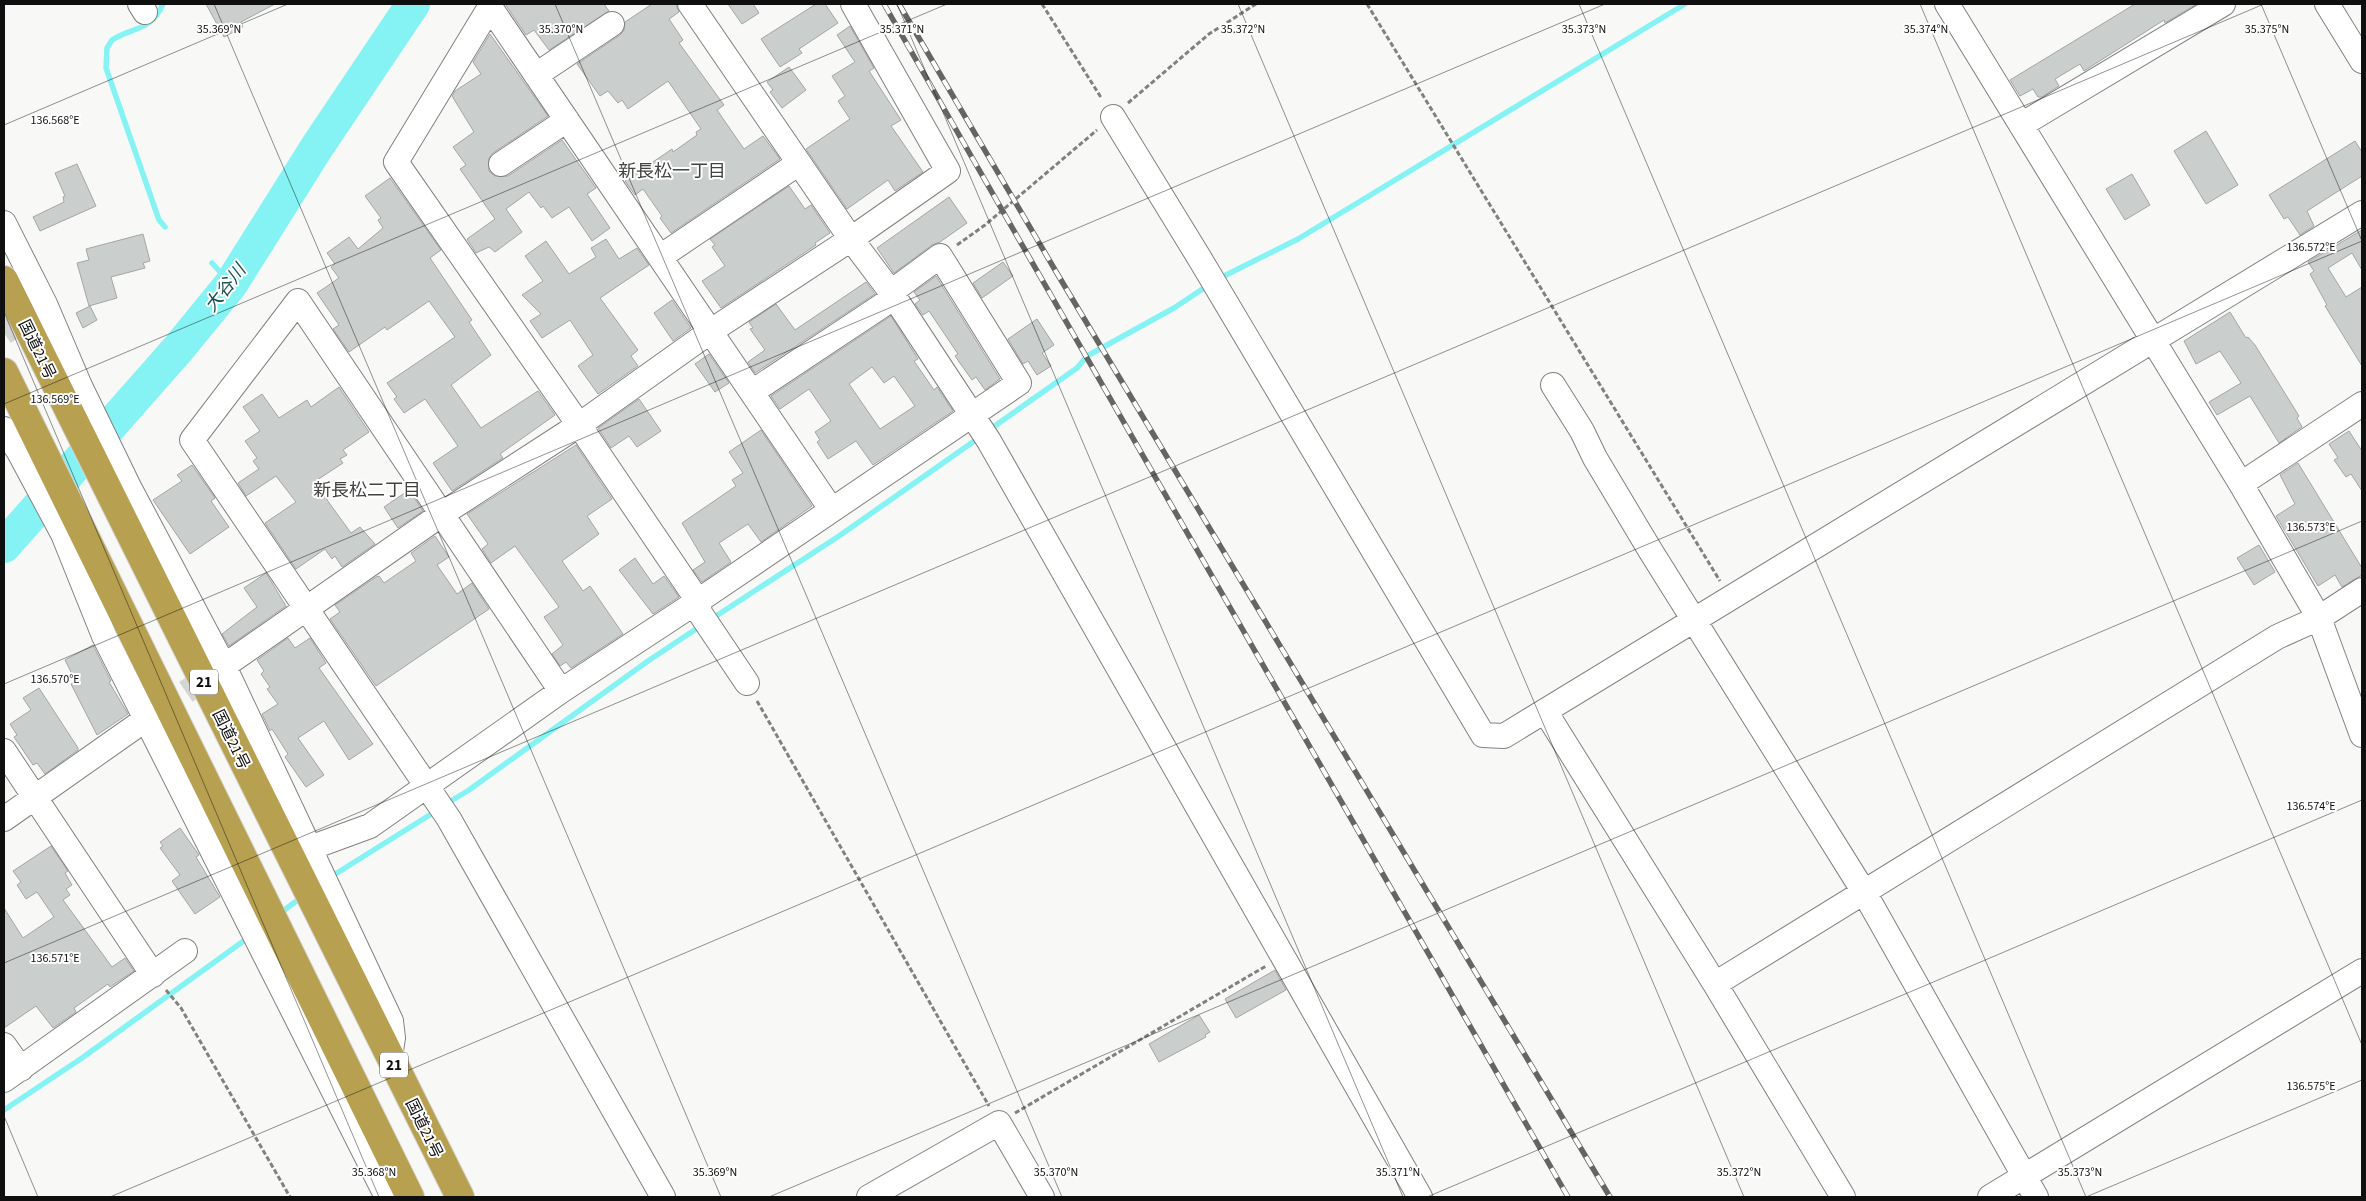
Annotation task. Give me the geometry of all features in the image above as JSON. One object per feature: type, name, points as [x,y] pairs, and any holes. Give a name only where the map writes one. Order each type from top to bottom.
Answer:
[{"type":"highway","name":"国道21号","points":[[4,280],[68,410],[117,486],[301,878],[460,1197]]},
{"type":"highway","points":[[4,372],[26,442],[257,913],[291,956],[410,1197]]},
{"type":"street","points":[[690,4],[851,239],[893,294],[978,426],[1420,1197]]},
{"type":"street","points":[[219,670],[442,514],[579,425],[711,331],[851,239],[948,171],[853,4]]},
{"type":"street","points":[[1947,4],[2241,484],[2319,618],[2362,735]]},
{"type":"street","points":[[2021,125],[2223,4]]},
{"type":"street","points":[[2327,4],[2362,61]]},
{"type":"street","points":[[747,682],[579,425],[396,162],[490,7],[831,509]]},
{"type":"street","points":[[536,75],[612,24]]},
{"type":"street","points":[[1113,117],[1200,259],[1483,735],[1504,736],[1694,618],[2153,342],[2362,213]]},
{"type":"street","points":[[501,164],[567,120]]},
{"type":"street","points":[[660,257],[799,163]]},
{"type":"street","points":[[4,223],[45,304],[80,386],[117,486],[219,670],[310,848],[391,1021],[393,1038],[390,1057]]},
{"type":"street","points":[[310,848],[437,801],[562,691],[703,614],[831,509],[978,426],[1019,383],[940,256],[893,294],[752,392]]},
{"type":"street","points":[[562,691],[298,301],[192,440],[437,801],[663,1197]]},
{"type":"street","points":[[1553,385],[1582,431],[1595,458],[1650,550],[1864,892],[2036,1197]]},
{"type":"street","points":[[2241,484],[2362,404]]},
{"type":"street","points":[[4,429],[26,442]]},
{"type":"street","points":[[68,525],[104,636],[151,716],[257,913],[259,945],[387,1197]]},
{"type":"street","points":[[1716,984],[2277,637],[2319,618],[2362,590]]},
{"type":"street","points":[[1545,711],[1716,984],[1843,1197]]},
{"type":"street","points":[[4,818],[151,716]]},
{"type":"street","points":[[4,751],[152,974]]},
{"type":"street","points":[[4,1045],[12,1075],[185,951]]},
{"type":"street","points":[[1990,1197],[2362,971]]},
{"type":"street","points":[[869,1197],[999,1123],[1042,1197]]},
{"type":"path","points":[[1042,4],[1113,117]]},
{"type":"path","points":[[940,256],[985,225],[1209,34],[1256,4]]},
{"type":"path","points":[[1367,4],[1447,138],[1729,597]]},
{"type":"path","points":[[747,682],[999,1123],[1282,957]]},
{"type":"path","points":[[152,974],[181,1008],[290,1197]]},
{"type":"building","points":[[206,4],[275,4],[241,22],[243,27],[224,37]]},
{"type":"building","points":[[505,4],[604,4],[609,11],[549,50],[534,30],[526,35]]},
{"type":"building","points":[[652,4],[676,4],[679,12],[669,19],[683,40],[679,43],[724,105],[717,110],[744,149],[763,136],[780,159],[671,233],[660,218],[662,216],[643,189],[635,195],[625,181],[672,149],[673,152],[697,135],[696,132],[701,129],[668,81],[628,109],[622,100],[618,103],[608,91],[600,96],[577,64],[620,35],[624,30],[625,22]]},
{"type":"building","points":[[728,4],[753,4],[759,13],[742,24]]},
{"type":"building","points":[[816,4],[825,4],[838,23],[799,49],[802,53],[780,67],[761,39]]},
{"type":"building","points":[[2135,4],[2197,4],[2165,23],[2164,20],[2084,71],[2080,64],[2055,79],[2059,86],[2042,97],[2038,97],[2033,89],[2020,96],[2010,80]]},
{"type":"building","points":[[850,26],[874,68],[869,71],[901,120],[891,126],[923,172],[895,191],[888,180],[847,209],[806,149],[850,119],[838,101],[845,96],[832,76],[855,62],[837,35]]},
{"type":"building","points":[[490,34],[548,116],[493,153],[489,158],[489,171],[495,176],[508,176],[562,140],[596,188],[587,194],[610,228],[592,241],[569,207],[552,218],[543,206],[541,208],[529,192],[506,209],[522,232],[495,252],[489,247],[476,253],[467,239],[495,219],[460,169],[466,165],[453,147],[474,132],[452,96],[455,91],[481,74],[473,62]]},
{"type":"building","points":[[789,67],[806,90],[782,108],[770,92],[773,90],[767,82]]},
{"type":"building","points":[[2206,131],[2238,185],[2206,204],[2174,151]]},
{"type":"building","points":[[2355,141],[2362,152],[2362,176],[2307,211],[2314,226],[2300,235],[2288,217],[2284,219],[2269,195]]},
{"type":"building","points":[[77,164],[96,206],[40,231],[33,217],[64,202],[63,197],[65,196],[55,173]]},
{"type":"building","points":[[2132,174],[2150,205],[2125,220],[2106,189]]},
{"type":"building","points":[[390,178],[441,250],[430,258],[472,320],[469,322],[491,355],[451,385],[481,428],[538,391],[555,415],[500,454],[503,458],[452,491],[433,463],[458,446],[425,399],[404,413],[394,399],[397,397],[387,383],[455,337],[429,301],[387,330],[385,327],[349,352],[333,329],[339,325],[317,293],[339,278],[331,267],[335,264],[327,253],[349,237],[358,249],[383,228],[378,220],[381,218],[365,196]]},
{"type":"building","points":[[789,186],[805,209],[811,205],[830,233],[815,243],[816,245],[721,308],[702,281],[725,266],[712,247],[715,245],[710,239]]},
{"type":"building","points":[[949,197],[967,223],[940,242],[932,245],[894,273],[877,248]]},
{"type":"building","points":[[2362,230],[2362,270],[2352,253],[2328,268],[2346,297],[2362,287],[2362,366],[2325,306],[2327,305],[2310,274],[2314,271],[2308,262]]},
{"type":"building","points":[[143,234],[150,261],[143,263],[145,268],[111,277],[117,298],[89,306],[77,263],[89,260],[86,249]]},
{"type":"building","points":[[606,239],[619,259],[637,248],[649,265],[600,298],[638,350],[631,356],[638,366],[598,394],[578,366],[593,355],[570,320],[542,338],[530,321],[541,314],[522,295],[543,281],[525,256],[546,241],[569,274],[596,257],[591,248]]},
{"type":"building","points":[[1003,262],[1013,276],[982,298],[973,283]]},
{"type":"building","points":[[936,276],[1000,379],[985,390],[976,377],[972,380],[955,356],[958,354],[929,311],[923,315],[915,304],[920,300],[914,292]]},
{"type":"building","points":[[866,282],[875,294],[755,373],[748,362],[765,350],[750,329],[753,328],[749,322],[776,304],[795,330]]},
{"type":"building","points":[[672,300],[691,328],[673,341],[654,313]]},
{"type":"building","points":[[90,306],[97,320],[83,328],[76,313]]},
{"type":"building","points":[[2230,312],[2246,338],[2248,337],[2255,345],[2299,416],[2297,418],[2302,427],[2279,443],[2250,396],[2217,415],[2209,402],[2241,383],[2220,351],[2196,364],[2184,341]]},
{"type":"building","points":[[891,316],[918,359],[914,361],[934,390],[937,387],[953,411],[873,465],[856,441],[828,459],[817,442],[820,440],[815,432],[831,421],[809,389],[780,409],[771,396]],"holes":[[[872,367],[884,383],[894,376],[915,406],[880,429],[849,384]]]},
{"type":"building","points":[[1037,319],[1054,345],[1042,353],[1051,366],[1037,375],[1028,361],[1023,364],[1008,339]]},
{"type":"building","points":[[709,354],[729,383],[715,392],[695,364]]},
{"type":"building","points":[[339,387],[369,432],[343,450],[347,455],[340,459],[343,463],[314,482],[351,533],[360,527],[375,544],[342,567],[335,556],[332,559],[325,549],[296,569],[265,523],[296,502],[276,476],[246,496],[238,483],[259,469],[253,461],[257,458],[245,441],[260,431],[243,407],[262,394],[279,418],[307,400],[311,407]]},
{"type":"building","points":[[639,399],[661,431],[637,447],[629,436],[611,448],[598,428]]},
{"type":"building","points":[[761,430],[812,506],[761,542],[748,524],[719,543],[731,562],[702,582],[693,570],[705,562],[682,523],[736,486],[732,480],[743,473],[729,452]]},
{"type":"building","points":[[2349,431],[2362,451],[2362,491],[2351,474],[2346,477],[2334,460],[2338,458],[2329,444]]},
{"type":"building","points":[[576,445],[612,499],[587,516],[599,534],[562,561],[583,591],[590,586],[623,634],[571,668],[566,662],[560,666],[552,654],[563,645],[544,617],[559,607],[515,546],[491,563],[482,549],[488,544],[467,514]]},
{"type":"building","points":[[2298,463],[2362,568],[2362,575],[2342,587],[2335,575],[2318,586],[2276,516],[2295,504],[2280,475]]},
{"type":"building","points":[[192,465],[215,498],[211,501],[229,527],[190,554],[153,500],[182,481],[177,475]]},
{"type":"building","points":[[409,490],[423,511],[398,528],[384,507]]},
{"type":"building","points":[[435,536],[449,557],[437,565],[457,594],[472,583],[489,609],[376,686],[330,619],[340,612],[335,605],[376,577],[379,576],[384,583],[416,561],[411,553]]},
{"type":"building","points":[[2259,545],[2275,572],[2254,585],[2237,558]]},
{"type":"building","points":[[635,558],[653,584],[664,576],[679,597],[653,614],[619,570]]},
{"type":"building","points":[[266,573],[286,606],[229,646],[222,634],[257,607],[244,588]]},
{"type":"building","points":[[288,638],[295,648],[310,638],[326,663],[319,668],[373,744],[349,760],[324,721],[298,738],[324,775],[306,787],[285,757],[288,754],[272,729],[270,731],[262,714],[278,704],[267,689],[270,687],[261,674],[264,671],[257,660]]},
{"type":"building","points":[[93,645],[111,681],[109,682],[128,714],[97,735],[71,684],[76,682],[65,660]]},
{"type":"building","points":[[39,688],[78,748],[78,750],[45,774],[37,763],[33,765],[14,737],[17,735],[10,724],[31,710],[23,698]]},
{"type":"building","points":[[180,828],[199,855],[196,857],[220,897],[195,914],[172,881],[180,875],[160,848],[163,846],[160,842]]},
{"type":"building","points":[[51,846],[68,871],[65,873],[72,885],[66,889],[70,895],[63,900],[112,967],[125,958],[134,971],[110,987],[108,984],[74,1008],[76,1012],[53,1028],[36,1006],[4,1028],[4,908],[23,938],[54,917],[37,892],[26,899],[17,885],[21,882],[13,871]]},
{"type":"building","points":[[1275,970],[1286,990],[1236,1018],[1225,999]]},
{"type":"building","points":[[1199,1015],[1210,1032],[1205,1035],[1206,1037],[1159,1062],[1149,1044]]},
{"type":"waterway","points":[[163,4],[158,13],[147,24],[112,40],[107,48],[106,68],[159,220],[165,227]]},
{"type":"waterway","name":"大谷川","points":[[4,546],[178,349],[231,284],[317,147],[413,4]]},
{"type":"waterway","points":[[1218,279],[1298,239],[1685,4]]},
{"type":"waterway","points":[[212,263],[231,284]]},
{"type":"waterway","points":[[989,430],[1077,368],[1087,356],[1174,308],[1210,284]]},
{"type":"waterway","points":[[710,620],[839,536],[980,437]]},
{"type":"waterway","points":[[446,804],[469,790],[648,661],[702,625]]},
{"type":"waterway","points":[[329,878],[436,811]]},
{"type":"waterway","points":[[279,914],[303,896]]},
{"type":"waterway","points":[[4,1110],[82,1058],[249,937]]},
{"type":"tunnel","points":[[4,333],[38,310]]},
{"type":"tunnel","points":[[156,712],[214,673]]},
{"type":"railway","points":[[884,4],[1568,1197]]},
{"type":"railway","points":[[899,4],[1058,275],[1610,1197]]},
{"type":"district","name":"新長松一丁目","points":[[672,171]]},
{"type":"district","name":"新長松二丁目","points":[[367,490]]}]
